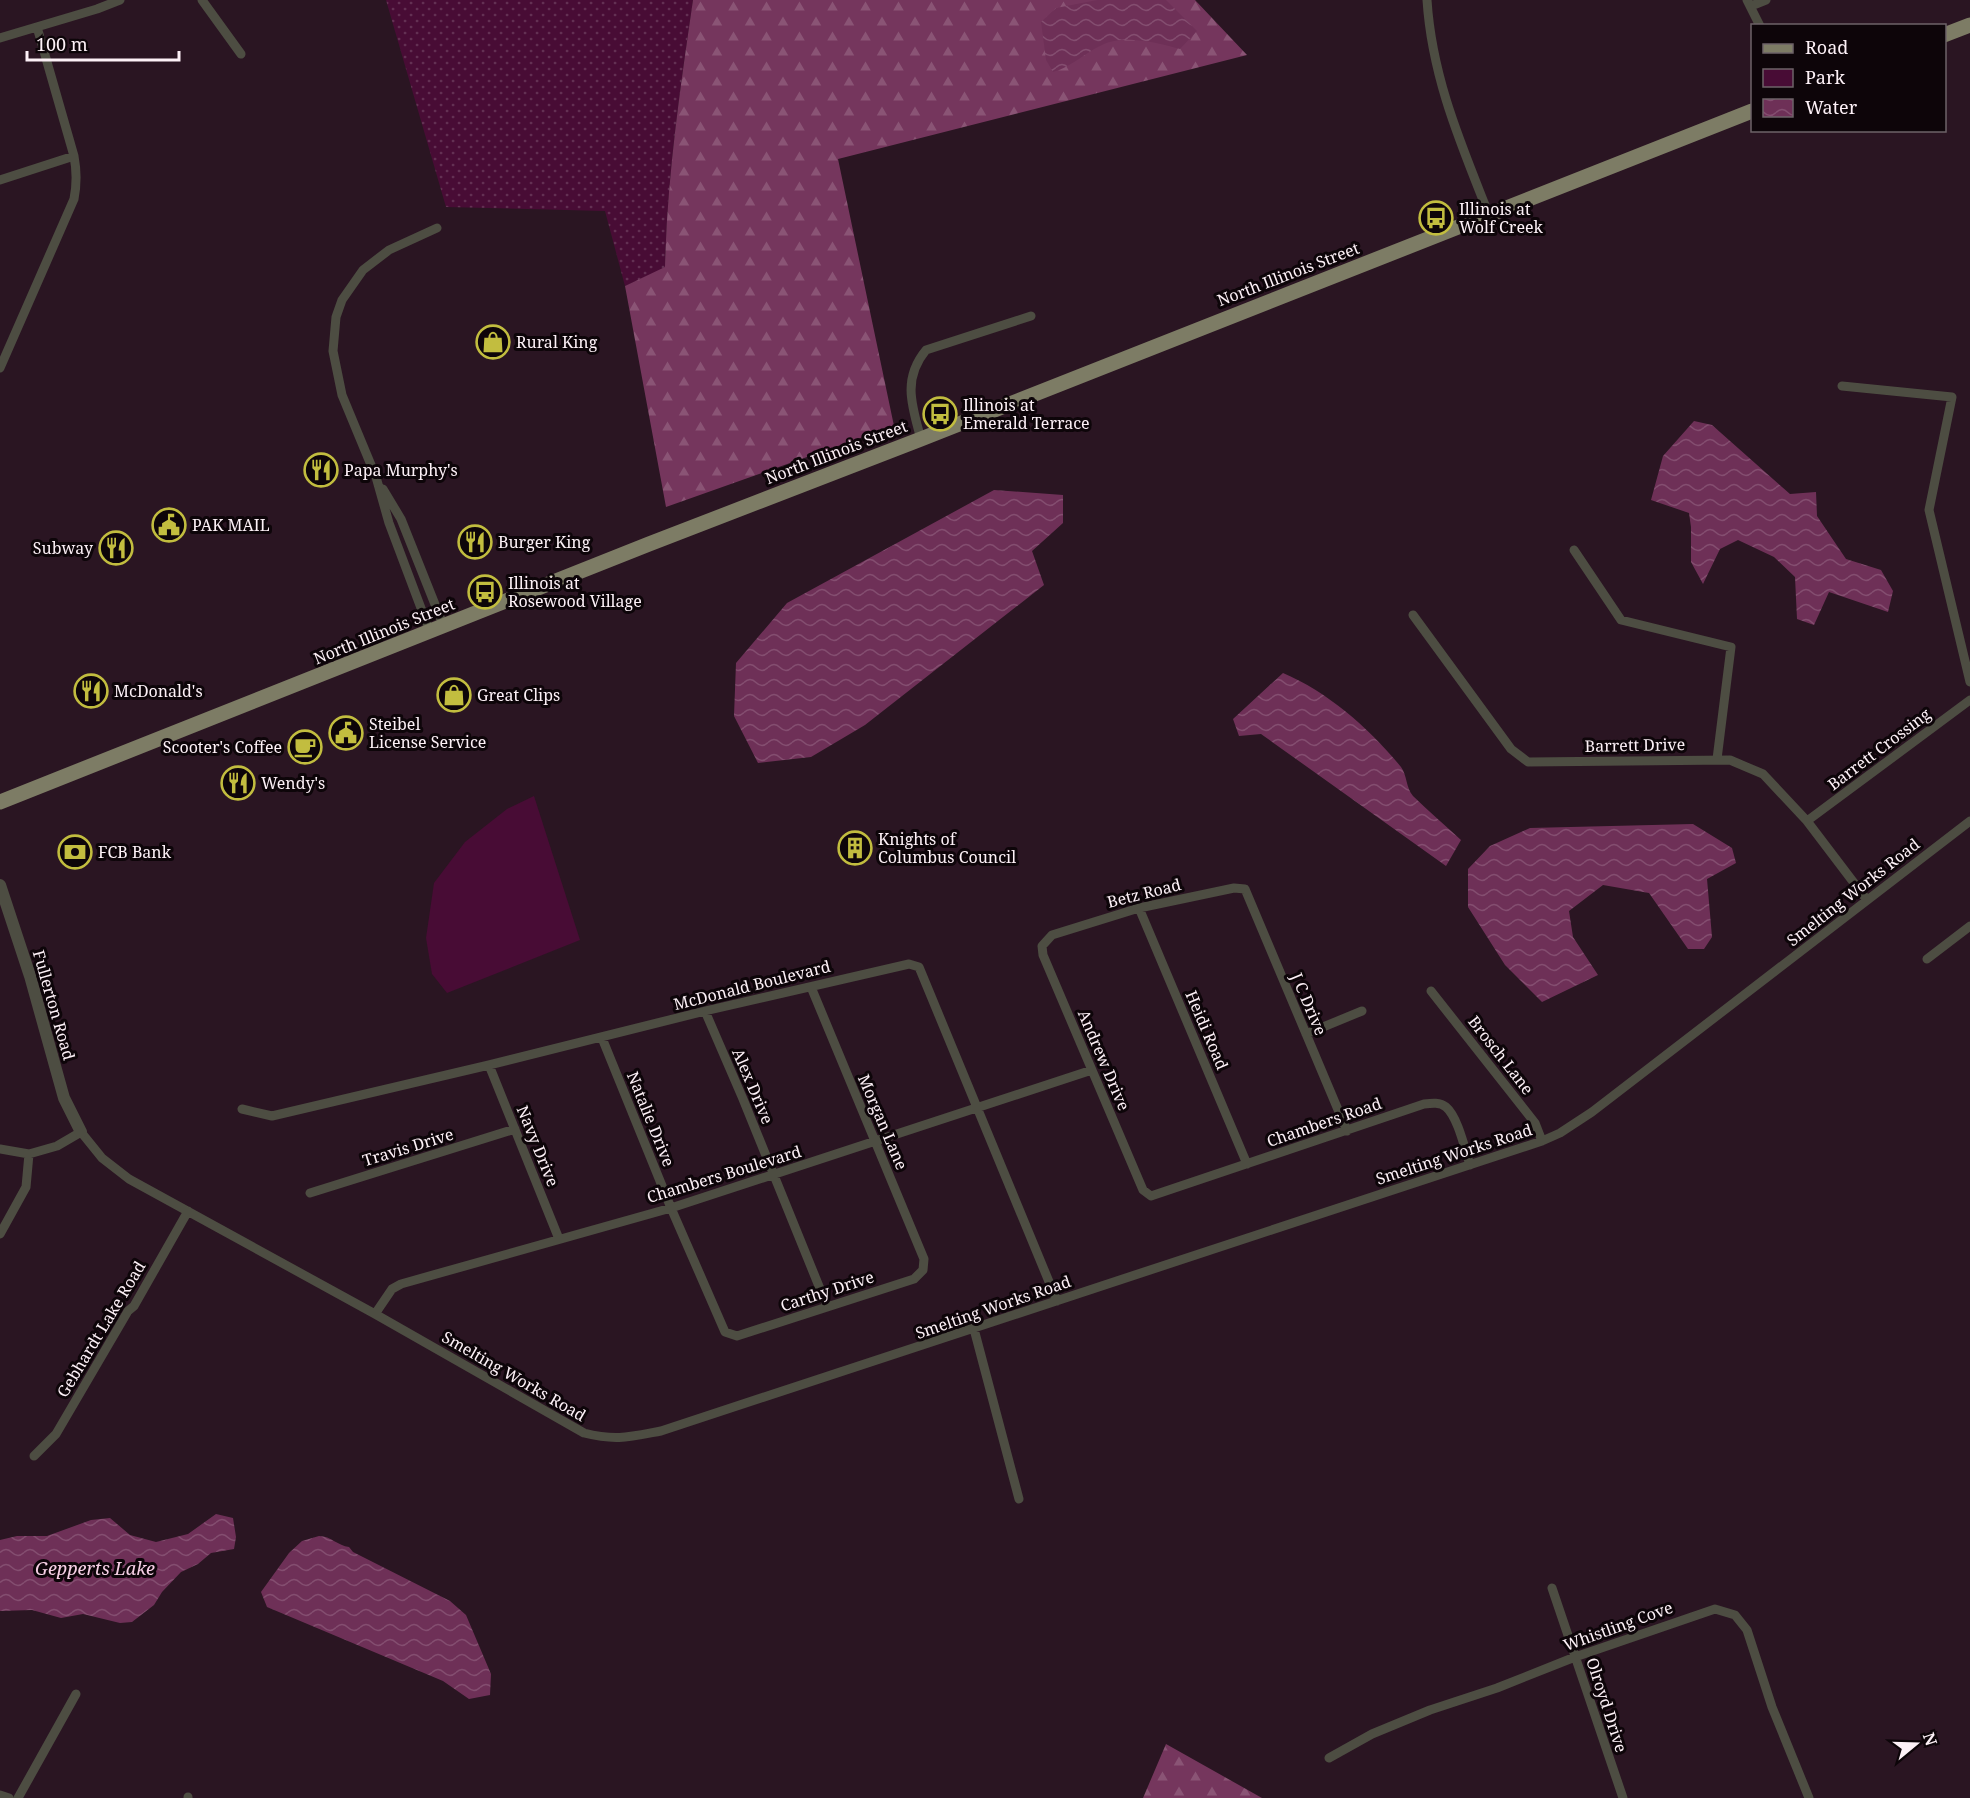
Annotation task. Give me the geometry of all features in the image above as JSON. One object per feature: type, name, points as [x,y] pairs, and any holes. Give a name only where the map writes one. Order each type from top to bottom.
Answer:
[{"type":"main road","points":[[1946,34],[1970,25]]},
{"type":"main road","name":"North Illinois Street","points":[[0,802],[649,544],[1751,111]]},
{"type":"street","points":[[0,38],[120,0]]},
{"type":"street","points":[[202,0],[241,54]]},
{"type":"street","points":[[1426,0],[1434,57],[1446,106],[1489,215]]},
{"type":"street","points":[[1759,24],[1749,3],[1766,0]]},
{"type":"street","points":[[0,368],[74,199],[77,173],[37,27]]},
{"type":"street","points":[[0,180],[74,156]]},
{"type":"street","points":[[437,228],[405,242],[373,261],[363,270],[342,300],[336,317],[333,351],[342,395],[376,477],[389,523],[437,629]]},
{"type":"street","points":[[921,439],[910,401],[912,376],[917,361],[926,350],[1031,316]]},
{"type":"street","points":[[1842,386],[1952,398],[1929,510],[1970,682]]},
{"type":"street","points":[[376,477],[401,519],[437,629]]},
{"type":"street","points":[[1574,550],[1621,620],[1731,647],[1717,759]]},
{"type":"street","name":"Barrett Drive","points":[[1413,615],[1511,749],[1528,762],[1730,759],[1763,774],[1807,821],[1868,900]]},
{"type":"street","name":"Barrett Crossing","points":[[1807,821],[1970,700]]},
{"type":"street","name":"Smelting Works Road","points":[[81,1131],[102,1158],[129,1179],[375,1314],[584,1433],[607,1439],[623,1438],[661,1431],[1470,1165],[1560,1133],[1592,1112],[1970,821]]},
{"type":"street","name":"Fullerton Road","points":[[0,885],[30,976],[64,1098],[81,1131]]},
{"type":"street","name":"Betz Road","points":[[1052,934],[1139,908],[1234,888],[1245,889]]},
{"type":"street","name":"J C Drive","points":[[1245,889],[1347,1131]]},
{"type":"street","name":"Heidi Road","points":[[1139,908],[1247,1164]]},
{"type":"street","points":[[1927,959],[1970,927]]},
{"type":"street","name":"Andrew Drive","points":[[1052,934],[1042,946],[1043,955],[1143,1190],[1152,1196]]},
{"type":"street","name":"McDonald Boulevard","points":[[242,1109],[272,1116],[909,964],[920,967],[1057,1301]]},
{"type":"street","name":"Morgan Lane","points":[[811,987],[924,1259],[923,1270]]},
{"type":"street","name":"Brosch Lane","points":[[1431,991],[1535,1123],[1542,1141]]},
{"type":"street","name":"Alex Drive","points":[[705,1011],[827,1306]]},
{"type":"street","points":[[1306,1034],[1362,1011]]},
{"type":"street","name":"Natalie Drive","points":[[602,1038],[671,1208],[725,1332],[737,1336]]},
{"type":"street","name":"Navy Drive","points":[[489,1065],[559,1239]]},
{"type":"street","name":"Chambers Boulevard","points":[[375,1314],[392,1289],[401,1284],[671,1208],[1092,1070]]},
{"type":"street","name":"Chambers Road","points":[[1152,1196],[1424,1104],[1436,1102],[1446,1107],[1452,1115],[1470,1165]]},
{"type":"street","name":"Travis Drive","points":[[310,1193],[515,1129]]},
{"type":"street","points":[[0,1149],[29,1154],[57,1146],[81,1131]]},
{"type":"street","points":[[0,1234],[26,1187],[29,1154]]},
{"type":"street","name":"Gebhardt Lake Road","points":[[34,1456],[56,1434],[128,1311],[134,1306],[188,1211]]},
{"type":"street","name":"Carthy Drive","points":[[737,1336],[914,1279],[923,1270]]},
{"type":"street","points":[[974,1329],[1020,1499]]},
{"type":"street","name":"Olroyd Drive","points":[[1552,1588],[1623,1798]]},
{"type":"street","name":"Whistling Cove","points":[[1329,1758],[1382,1730],[1430,1710],[1497,1689],[1575,1657],[1715,1609],[1735,1615],[1747,1630],[1772,1707],[1809,1798]]},
{"type":"street","points":[[18,1798],[75,1694]]},
{"type":"street","points":[[0,1795],[9,1798]]},
{"type":"green space","points":[[386,0],[693,0],[671,167],[665,268],[625,286],[605,211],[446,207]]},
{"type":"green space","points":[[693,0],[1195,0],[1247,55],[838,159],[894,426],[666,507],[625,286],[665,267],[671,167]]},
{"type":"green space","points":[[534,796],[580,940],[447,993],[432,974],[426,938],[434,883],[465,842],[507,809]]},
{"type":"green space","points":[[1166,1744],[1262,1798],[1143,1798]]},
{"type":"water","points":[[1097,0],[1166,0],[1197,31],[1180,49],[1141,41],[1111,42],[1053,72],[1046,60],[1041,22],[1056,8]]},
{"type":"water","points":[[1694,421],[1712,425],[1790,494],[1816,492],[1817,516],[1846,559],[1881,570],[1893,591],[1888,612],[1829,592],[1814,625],[1797,619],[1795,577],[1774,557],[1738,540],[1720,549],[1703,584],[1691,562],[1689,513],[1651,500],[1663,456]]},
{"type":"water","points":[[994,490],[1063,495],[1063,523],[1032,551],[1044,585],[865,725],[811,757],[758,763],[734,716],[736,663],[787,603]]},
{"type":"water","points":[[1283,673],[1332,701],[1376,739],[1401,767],[1413,796],[1461,840],[1446,866],[1261,734],[1239,736],[1233,719]]},
{"type":"water","points":[[1693,824],[1732,848],[1736,863],[1707,879],[1712,937],[1704,949],[1688,949],[1649,893],[1603,885],[1569,911],[1573,937],[1598,975],[1542,1002],[1505,965],[1468,907],[1468,869],[1490,846],[1530,828]]},
{"type":"water","name":"Gepperts Lake","points":[[216,1514],[233,1518],[236,1537],[234,1549],[211,1553],[198,1564],[181,1572],[162,1592],[154,1605],[132,1622],[120,1623],[83,1614],[61,1618],[32,1610],[0,1611],[0,1540],[17,1536],[47,1536],[91,1520],[110,1518],[130,1535],[156,1542],[188,1534]]},
{"type":"water","points":[[319,1536],[349,1547],[353,1552],[450,1601],[466,1615],[491,1674],[490,1695],[469,1699],[443,1681],[267,1607],[261,1592],[289,1553],[302,1541]]},
{"type":"place","name":"Illinois at Wolf Creek","points":[[1436,218]]},
{"type":"place","name":"Rural King","points":[[493,342]]},
{"type":"place","name":"Illinois at Emerald Terrace","points":[[940,414]]},
{"type":"place","name":"Papa Murphy's","points":[[321,470]]},
{"type":"place","name":"PAK MAIL","points":[[169,525]]},
{"type":"place","name":"Burger King","points":[[475,542]]},
{"type":"place","name":"Subway","points":[[116,548]]},
{"type":"place","name":"Illinois at Rosewood Village","points":[[485,592]]},
{"type":"place","name":"McDonald's","points":[[91,691]]},
{"type":"place","name":"Great Clips","points":[[454,695]]},
{"type":"place","name":"Steibel License Service","points":[[346,733]]},
{"type":"place","name":"Scooter's Coffee","points":[[305,747]]},
{"type":"place","name":"Wendy's","points":[[238,783]]},
{"type":"place","name":"Knights of Columbus Council","points":[[855,848]]},
{"type":"place","name":"FCB Bank","points":[[75,852]]}]
